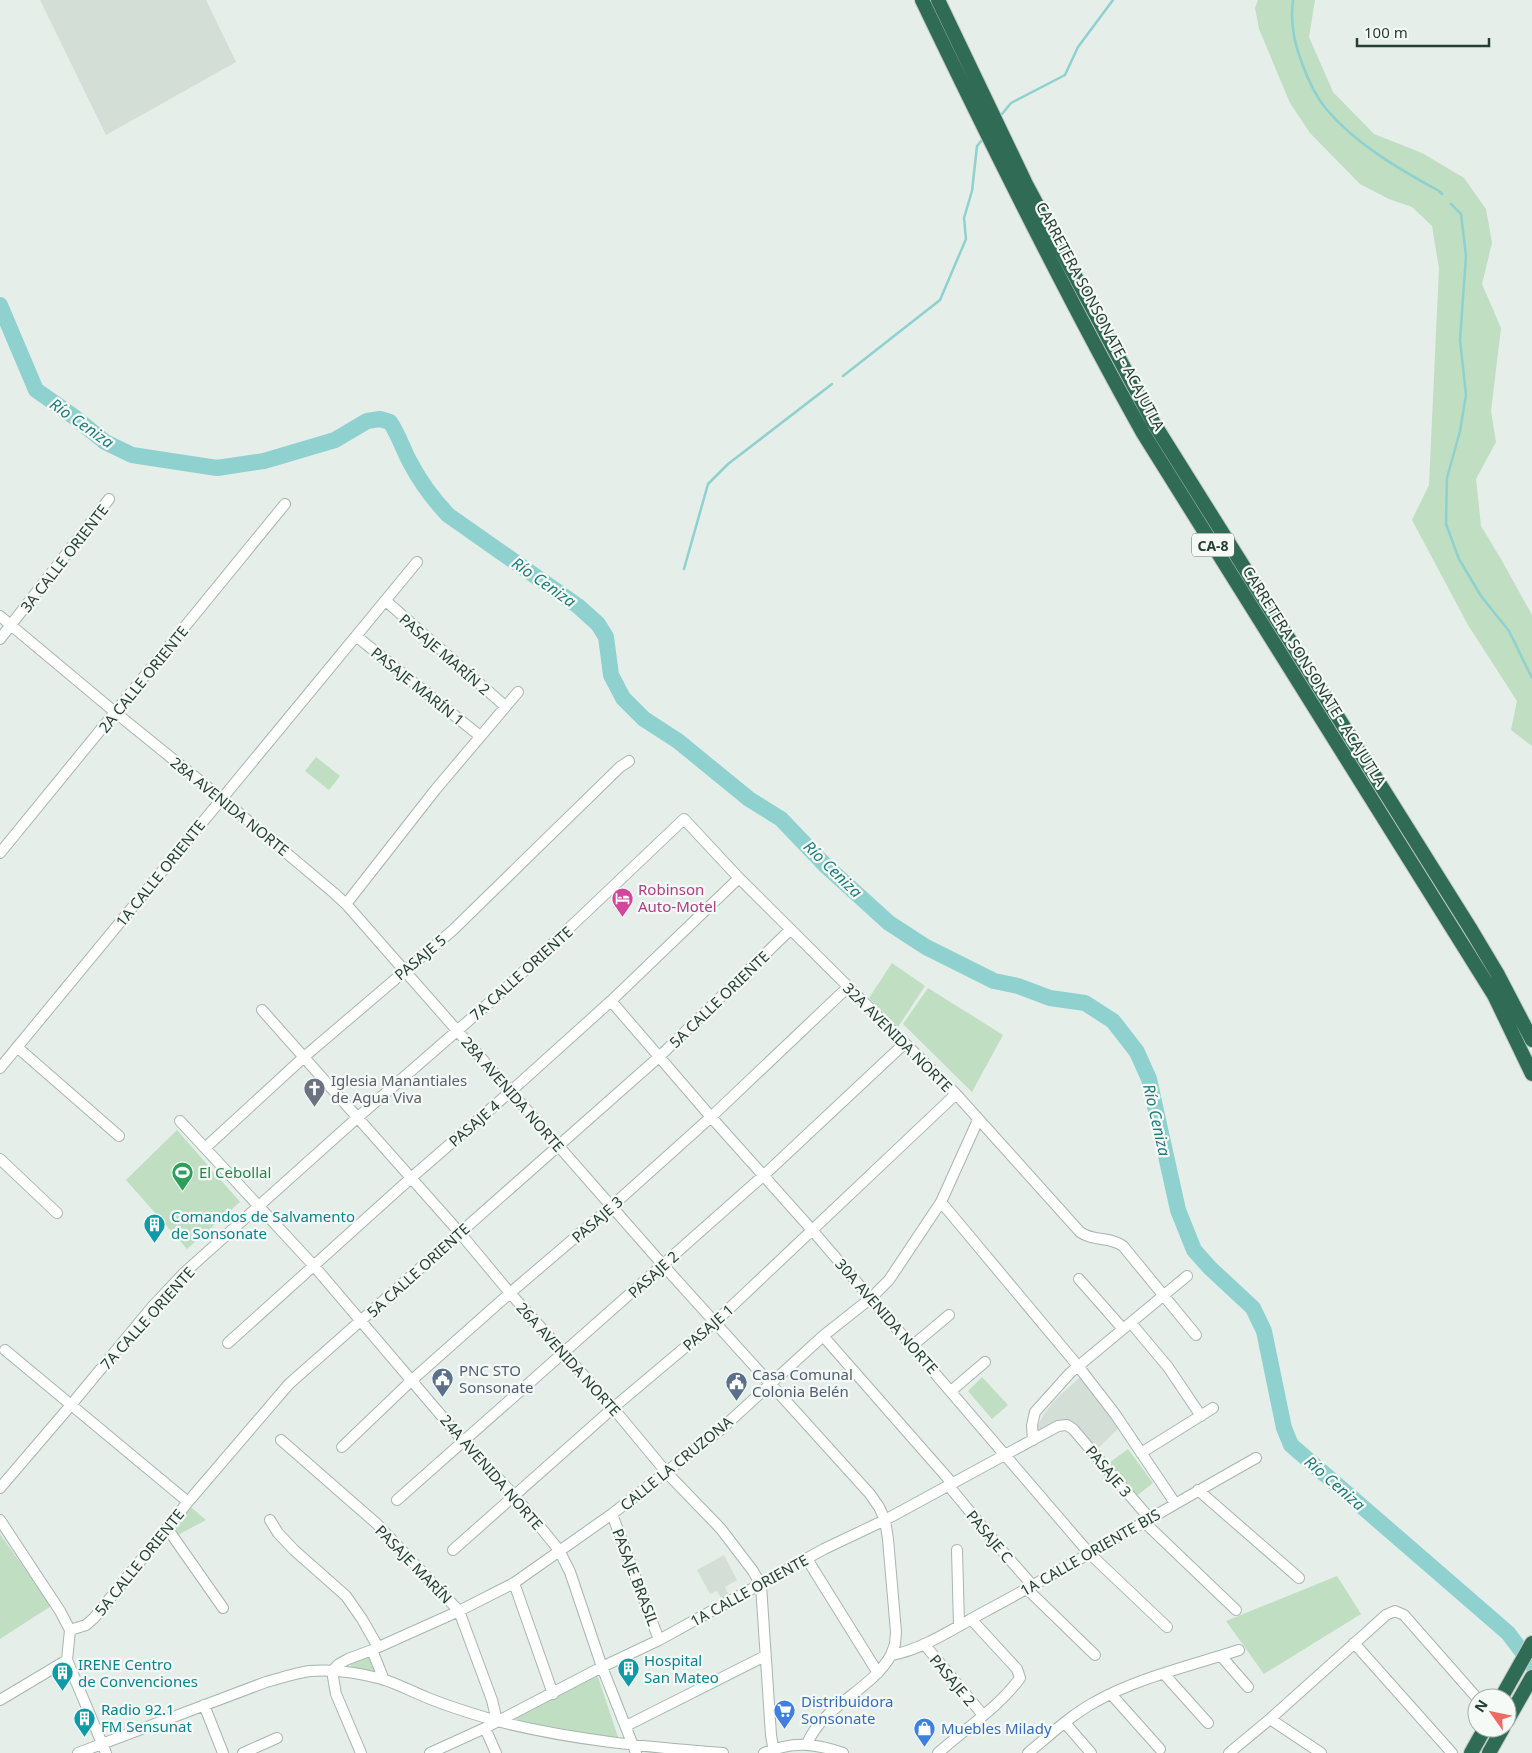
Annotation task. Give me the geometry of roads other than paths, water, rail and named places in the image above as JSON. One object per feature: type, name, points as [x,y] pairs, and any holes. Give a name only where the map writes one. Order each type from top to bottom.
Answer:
[{"type":"highway","name":"CARRETERA SONSONATE - ACAJUTLA","points":[[922,0],[1050,260],[1125,400],[1489,988],[1532,1074]]},
{"type":"highway","name":"CA-8","points":[[938,0],[1026,184],[1153,422],[1470,928],[1497,973],[1532,1040]]},
{"type":"highway","points":[[1506,1688],[1532,1643]]},
{"type":"highway","points":[[1517,1703],[1529,1682]]},
{"type":"highway","points":[[1471,1753],[1479,1738]]},
{"type":"highway","points":[[1489,1753],[1497,1738]]},
{"type":"street","name":"3A CALLE ORIENTE","points":[[0,639],[109,499]]},
{"type":"street","name":"2A CALLE ORIENTE","points":[[0,853],[285,504]]},
{"type":"street","name":"1A CALLE ORIENTE","points":[[0,1068],[417,562]]},
{"type":"street","name":"PASAJE MARÍN 2","points":[[386,601],[505,706]]},
{"type":"street","name":"28A AVENIDA NORTE","points":[[0,616],[222,798],[346,904],[558,1147],[870,1494],[879,1506],[885,1520],[888,1539],[896,1632],[892,1655]]},
{"type":"street","name":"PASAJE MARÍN 1","points":[[356,636],[480,736]]},
{"type":"street","points":[[346,904],[480,736],[518,692]]},
{"type":"street","name":"PASAJE 5","points":[[205,1148],[304,1057],[453,930],[620,767],[629,761]]},
{"type":"street","name":"32A AVENIDA NORTE","points":[[684,819],[790,930],[956,1094],[1080,1232],[1094,1239],[1117,1241],[1164,1295]]},
{"type":"street","name":"7A CALLE ORIENTE","points":[[0,1488],[168,1290],[357,1118],[512,983],[684,819]]},
{"type":"street","name":"PASAJE 4","points":[[228,1343],[410,1178],[510,1092],[611,1001],[739,878]]},
{"type":"street","name":"5A CALLE ORIENTE","points":[[70,1630],[86,1625],[94,1618],[188,1502],[289,1384],[660,1056],[790,930]]},
{"type":"street","name":"PASAJE 3","points":[[342,1447],[412,1380],[711,1117],[848,988]]},
{"type":"street","name":"30A AVENIDA NORTE","points":[[611,1001],[871,1298],[1089,1553],[1167,1627]]},
{"type":"street","name":"26A AVENIDA NORTE","points":[[262,1010],[460,1233],[510,1293],[614,1408],[667,1473],[721,1529],[753,1571],[760,1585],[771,1752]]},
{"type":"street","name":"PASAJE 2","points":[[398,1500],[764,1175],[905,1043]]},
{"type":"street","points":[[17,1048],[119,1136]]},
{"type":"street","name":"PASAJE 1","points":[[453,1550],[715,1322],[956,1094]]},
{"type":"street","name":"CALLE LA CRUZONA","points":[[332,1671],[344,1661],[459,1611],[514,1583],[612,1514],[719,1431],[823,1336],[871,1298],[897,1270],[941,1202],[978,1120]]},
{"type":"street","name":"24A AVENIDA NORTE","points":[[180,1121],[314,1266],[463,1441],[514,1495],[559,1550],[570,1572],[602,1667],[634,1749]]},
{"type":"street","points":[[0,1159],[57,1212]]},
{"type":"street","points":[[941,1202],[1078,1366],[1115,1414],[1175,1504]]},
{"type":"street","points":[[1033,1440],[1032,1425],[1035,1412],[1070,1372],[1187,1276]]},
{"type":"street","points":[[1079,1279],[1123,1330]]},
{"type":"street","points":[[1164,1295],[1196,1335]]},
{"type":"street","points":[[912,1346],[949,1315]]},
{"type":"street","points":[[1132,1323],[1168,1367],[1200,1416]]},
{"type":"street","name":"PASAJE C","points":[[823,1336],[950,1484],[1030,1587],[1095,1654]]},
{"type":"street","points":[[5,1350],[188,1502]]},
{"type":"street","points":[[951,1391],[985,1362]]},
{"type":"street","points":[[1141,1453],[1213,1408]]},
{"type":"street","name":"1A CALLE ORIENTE","points":[[430,1753],[485,1728],[602,1667],[659,1640],[1058,1426],[1067,1424]]},
{"type":"street","name":"PASAJE 3","points":[[1067,1424],[1146,1520],[1236,1610]]},
{"type":"street","name":"PASAJE MARÍN","points":[[281,1440],[377,1524],[459,1611],[492,1700],[497,1721]]},
{"type":"street","name":"1A CALLE ORIENTE BIS","points":[[892,1655],[904,1653],[924,1644],[971,1619],[1256,1458]]},
{"type":"street","points":[[1198,1490],[1299,1578]]},
{"type":"street","name":"PASAJE BRASIL","points":[[612,1514],[659,1640]]},
{"type":"street","points":[[0,1520],[60,1611],[70,1630],[67,1660],[104,1749]]},
{"type":"street","points":[[270,1520],[294,1550],[346,1596],[362,1619],[375,1649],[384,1680]]},
{"type":"street","points":[[167,1528],[223,1608]]},
{"type":"street","points":[[958,1550],[959,1625]]},
{"type":"street","points":[[807,1559],[878,1673]]},
{"type":"street","points":[[514,1583],[553,1694]]},
{"type":"street","points":[[1229,1753],[1270,1719],[1386,1615],[1395,1611],[1404,1615],[1468,1688]]},
{"type":"street","points":[[938,1753],[983,1715],[1020,1678],[1017,1669],[971,1619]]},
{"type":"street","points":[[1354,1643],[1452,1753]]},
{"type":"street","name":"PASAJE 2","points":[[924,1644],[983,1715]]},
{"type":"street","points":[[1028,1753],[1065,1723],[1089,1706],[1111,1694],[1164,1674],[1239,1650]]},
{"type":"street","points":[[807,1744],[817,1726],[878,1673],[892,1655]]},
{"type":"street","points":[[626,1726],[765,1656]]},
{"type":"street","points":[[1221,1656],[1248,1687]]},
{"type":"street","points":[[0,1700],[67,1660]]},
{"type":"street","points":[[78,1753],[104,1749],[204,1705],[264,1683],[311,1671],[351,1673],[384,1680],[429,1698],[497,1721],[634,1749],[723,1753]]},
{"type":"street","points":[[332,1671],[336,1694],[361,1753]]},
{"type":"street","points":[[1164,1674],[1208,1723]]},
{"type":"street","points":[[1111,1694],[1160,1749]]},
{"type":"street","points":[[204,1705],[223,1753]]},
{"type":"street","points":[[1270,1719],[1321,1753]]},
{"type":"street","points":[[1065,1723],[1091,1753]]},
{"type":"street","points":[[485,1728],[496,1753]]},
{"type":"street","points":[[243,1753],[277,1738]]},
{"type":"street","points":[[771,1752],[785,1747],[807,1744],[843,1753]]},
{"type":"waterway","points":[[1002,114],[1011,103],[1065,75],[1078,47],[1113,0]]},
{"type":"waterway","points":[[1293,0],[1292,24],[1297,48],[1304,69],[1323,105],[1339,123],[1365,145],[1442,194]]},
{"type":"waterway","points":[[843,376],[940,300],[966,239],[964,218],[972,191],[977,146],[982,140]]},
{"type":"waterway","points":[[1451,204],[1461,214],[1466,256],[1460,340],[1466,395],[1460,431],[1447,478],[1446,524],[1459,559],[1481,596],[1509,631],[1532,678]]},
{"type":"waterway","name":"Río Ceniza","points":[[0,305],[36,390],[73,416],[105,442],[132,455],[217,468],[264,461],[335,440],[367,421],[380,419],[390,422],[419,478],[448,515],[578,606],[598,624],[606,637],[611,675],[623,698],[644,719],[678,741],[749,799],[781,819],[825,865],[889,923],[926,947],[994,981],[1018,986],[1050,998],[1085,1003],[1113,1021],[1137,1052],[1149,1079],[1178,1210],[1194,1250],[1210,1268],[1253,1308],[1264,1331],[1284,1428],[1291,1445],[1508,1633],[1532,1665]]},
{"type":"waterway","points":[[684,569],[708,484],[728,464],[832,384]]},
{"type":"place","name":"Robinson Auto-Motel","points":[[622,917]]},
{"type":"place","name":"Iglesia Manantiales de Agua Viva","points":[[315,1108]]},
{"type":"place","name":"El Cebollal","points":[[183,1191]]},
{"type":"place","name":"Comandos de Salvamento de Sonsonate","points":[[155,1244]]},
{"type":"place","name":"PNC STO Sonsonate","points":[[443,1398]]},
{"type":"place","name":"Casa Comunal Colonia Belén","points":[[736,1402]]},
{"type":"place","name":"Hospital San Mateo","points":[[628,1688]]},
{"type":"place","name":"IRENE Centro de Convenciones","points":[[62,1692]]},
{"type":"place","name":"Distribuidora Sonsonate","points":[[785,1729]]},
{"type":"place","name":"Radio 92.1 FM Sensunat","points":[[85,1737]]},
{"type":"place","name":"Muebles Milady","points":[[925,1747]]}]
